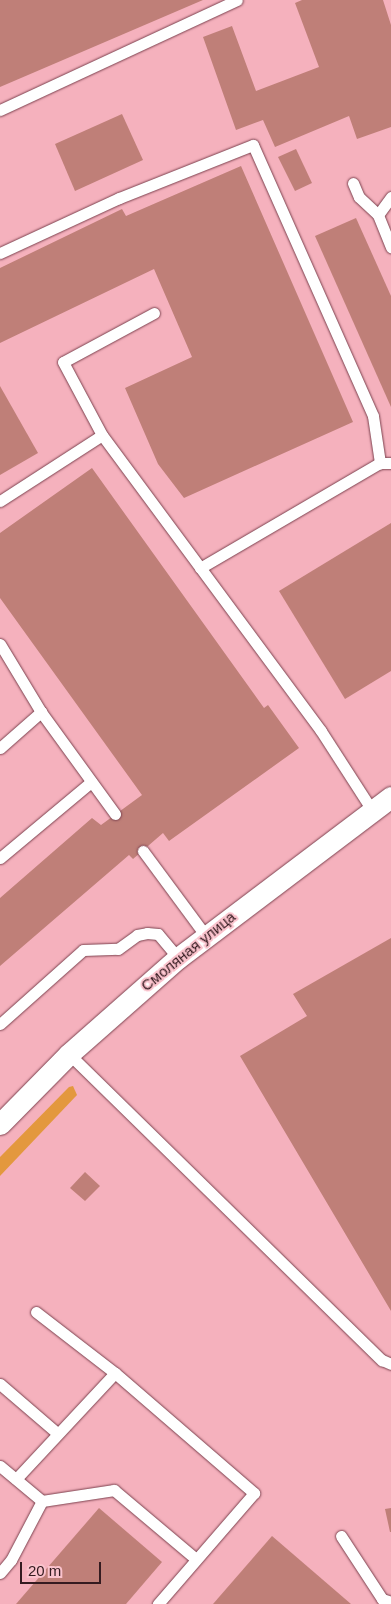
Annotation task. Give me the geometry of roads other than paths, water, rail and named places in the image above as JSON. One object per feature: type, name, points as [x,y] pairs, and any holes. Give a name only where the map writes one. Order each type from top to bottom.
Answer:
[{"type":"street","name":"Смоляная улица","points":[[0,1124],[69,1054],[178,958],[391,797]]},
{"type":"lane","points":[[0,110],[237,0]]},
{"type":"lane","points":[[0,253],[119,198],[253,145],[373,416],[386,463],[200,568]]},
{"type":"lane","points":[[354,183],[359,197],[378,216],[391,247]]},
{"type":"lane","points":[[378,216],[391,197]]},
{"type":"lane","points":[[154,313],[63,362],[102,435],[321,731],[372,810]]},
{"type":"lane","points":[[0,501],[102,435]]},
{"type":"lane","points":[[0,644],[41,712],[115,814]]},
{"type":"lane","points":[[0,748],[41,712]]},
{"type":"lane","points":[[0,858],[91,782]]},
{"type":"lane","points":[[143,851],[206,936]]},
{"type":"lane","points":[[0,1024],[83,950],[118,949],[137,935],[147,933],[158,934],[178,958]]},
{"type":"lane","points":[[69,1054],[375,1354],[391,1364]]},
{"type":"lane","points":[[36,1312],[115,1373],[254,1493],[158,1604]]},
{"type":"lane","points":[[16,1479],[115,1373]]},
{"type":"lane","points":[[0,1384],[57,1433]]},
{"type":"lane","points":[[0,1466],[42,1500],[114,1490],[196,1559]]},
{"type":"lane","points":[[0,1573],[11,1560],[42,1500]]},
{"type":"lane","points":[[341,1536],[382,1599],[391,1602]]}]
